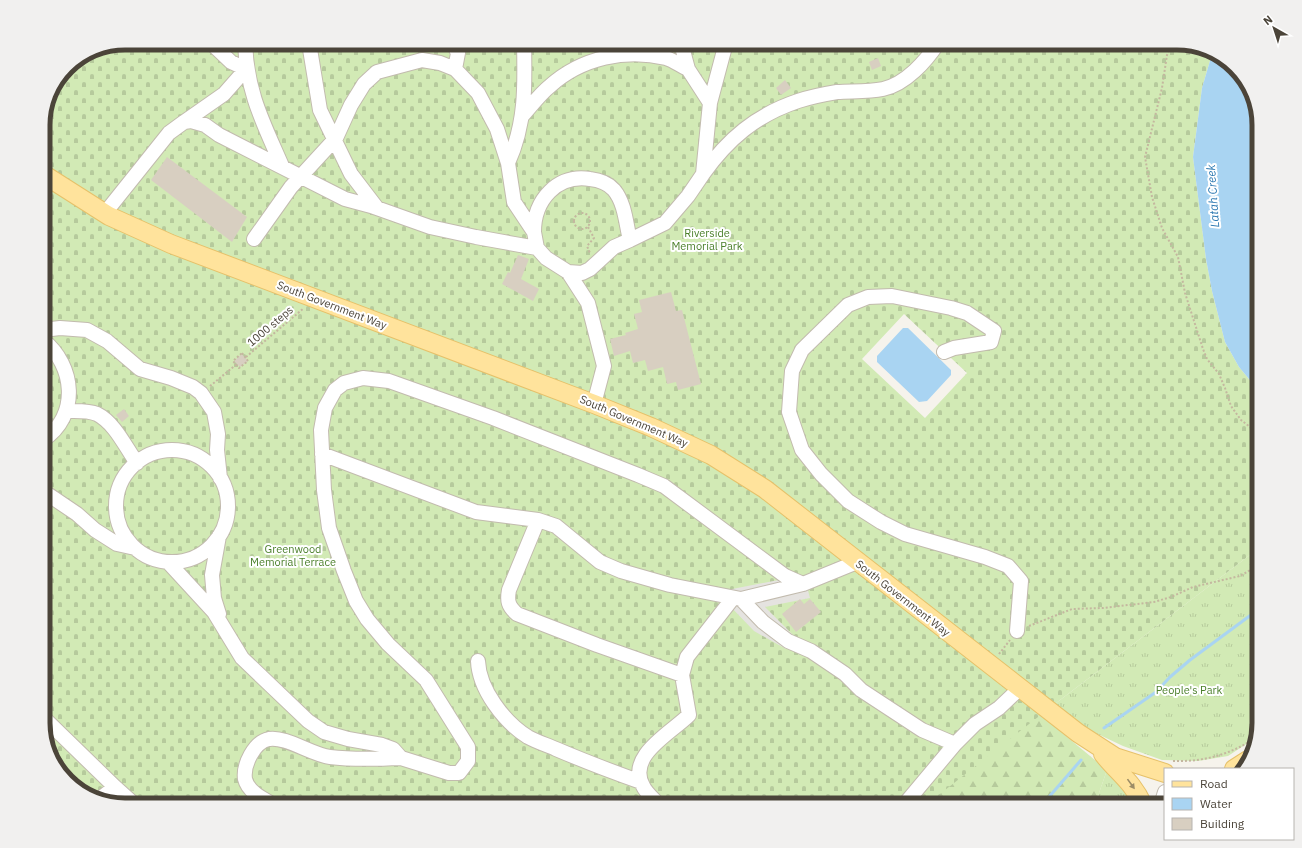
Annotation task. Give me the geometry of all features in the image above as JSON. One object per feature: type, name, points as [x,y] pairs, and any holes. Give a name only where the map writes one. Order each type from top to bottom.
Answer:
[{"type":"main road","name":"South Government Way","points":[[50,178],[105,213],[171,244],[594,404],[651,427],[711,455],[765,489],[1078,733],[1115,757],[1166,767]]},
{"type":"main road","points":[[1097,746],[1113,767],[1129,781],[1138,798]]},
{"type":"lane","points":[[218,50],[231,62],[246,69]]},
{"type":"lane","points":[[245,50],[246,69],[257,110],[282,166]]},
{"type":"lane","points":[[311,50],[320,110],[351,174],[377,208]]},
{"type":"lane","points":[[455,68],[458,54],[456,50]]},
{"type":"lane","points":[[508,163],[516,146],[523,115],[524,50]]},
{"type":"lane","points":[[684,50],[688,69],[710,103]]},
{"type":"lane","points":[[703,174],[710,103],[724,50]]},
{"type":"lane","points":[[568,272],[582,273],[590,269],[614,247],[665,223],[732,139],[758,120],[798,101],[836,93],[883,89],[894,85],[912,73],[933,50]]},
{"type":"lane","points":[[523,115],[550,85],[579,66],[596,60],[618,54],[643,55],[667,58],[688,69]]},
{"type":"lane","points":[[254,239],[279,203],[334,140],[350,105],[364,84],[377,72],[422,60],[440,63],[455,68],[478,93],[497,129],[508,163],[514,202],[534,232]]},
{"type":"lane","points":[[105,213],[169,133],[224,94],[246,69]]},
{"type":"lane","points":[[184,122],[191,120],[205,125],[219,135],[282,166],[324,190],[345,199],[430,226],[476,237],[537,248]]},
{"type":"lane","points":[[594,404],[604,366],[588,303],[568,272],[546,258],[537,248],[534,232],[534,221],[538,208],[545,196],[556,186],[568,180],[583,178],[600,180],[613,189],[620,199],[630,240]]},
{"type":"lane","points":[[944,352],[954,348],[991,342],[994,331],[968,313],[951,308],[892,296],[868,297],[848,306],[802,350],[792,371],[789,412],[802,450],[821,474],[848,501],[881,522],[905,534],[985,557],[1008,566],[1021,581],[1017,631]]},
{"type":"lane","points":[[50,329],[60,328],[87,330],[107,341],[140,369],[171,378],[193,387],[201,393],[214,412],[218,434],[220,478]]},
{"type":"lane","points":[[50,345],[62,360],[68,377],[69,394],[66,411],[60,423],[50,433]]},
{"type":"lane","points":[[260,798],[245,779],[246,766],[252,753],[259,745],[268,739],[280,740],[329,757],[400,758],[449,773],[459,773],[468,761],[468,747],[426,680],[388,644],[366,619],[356,601],[329,528],[324,490],[321,430],[325,408],[335,390],[344,383],[364,378],[389,381],[493,418],[664,486],[785,576],[803,584]]},
{"type":"lane","points":[[66,411],[97,414],[109,424],[137,463]]},
{"type":"lane","points":[[219,536],[198,556],[185,561],[168,562],[146,556],[126,539],[116,514],[116,501],[119,488],[125,476],[144,458],[158,452],[173,450],[202,459],[210,465],[220,478],[226,491],[228,511],[219,536],[212,575],[214,598],[221,622],[230,641],[242,658],[308,721],[324,732],[348,739],[382,745],[393,749],[400,758]]},
{"type":"lane","points":[[322,454],[476,512],[493,515],[519,516],[556,526],[600,562],[621,571],[670,586],[737,599],[803,584],[857,562]]},
{"type":"lane","points":[[50,496],[77,514],[95,530],[117,544],[135,548]]},
{"type":"lane","points":[[538,520],[509,590],[507,601],[511,609],[517,614],[597,645],[682,674]]},
{"type":"lane","points":[[168,562],[214,612],[221,622]]},
{"type":"lane","points":[[653,798],[641,782],[640,763],[647,751],[689,715],[682,674],[687,657],[737,599]]},
{"type":"lane","points":[[737,599],[762,622],[788,642],[810,651],[845,674],[861,690],[922,730],[955,744]]},
{"type":"lane","points":[[478,661],[478,670],[490,698],[507,718],[528,737],[592,764],[641,782]]},
{"type":"lane","points":[[910,798],[955,744],[975,724],[999,708],[1020,688]]},
{"type":"lane","points":[[50,724],[127,798]]},
{"type":"lane","points":[[105,795],[115,788]]},
{"type":"path","points":[[1169,50],[1162,88],[1145,157],[1152,197],[1162,228],[1178,257],[1185,293],[1202,350],[1219,374],[1231,406],[1241,420],[1252,429]]},
{"type":"path","points":[[588,227],[581,229],[577,226],[575,220],[577,215],[582,213],[589,217],[590,222],[588,227],[594,238],[587,246],[595,258],[590,269]]},
{"type":"path","name":"1000 steps","points":[[246,357],[305,308]]},
{"type":"path","points":[[242,353],[246,357],[247,362],[240,368],[234,360],[242,353]]},
{"type":"path","points":[[201,393],[237,365]]},
{"type":"path","points":[[989,664],[1017,631],[1040,620],[1072,609],[1103,608],[1160,600],[1171,597],[1193,587],[1240,576],[1252,569]]},
{"type":"path","points":[[1166,767],[1187,761],[1214,757],[1250,742]]},
{"type":"green space","points":[[120,50],[1177,50],[1197,53],[1211,58],[1202,88],[1193,157],[1206,259],[1212,291],[1225,342],[1239,367],[1252,383],[1252,553],[1047,710],[935,798],[120,798],[101,794],[83,785],[65,769],[60,761],[53,743],[50,728],[50,120],[56,96],[65,79],[79,65],[87,60],[110,51]],"holes":[[[904,314],[967,373],[925,418],[862,359]]]},
{"type":"green space","name":"People's Park","points":[[1252,553],[1252,723],[1250,742],[1228,756],[1198,761],[1162,760],[1123,746],[1047,710]]},
{"type":"green space","points":[[1020,698],[1107,770],[1099,798],[919,798],[968,739]]},
{"type":"green space","points":[[1107,770],[1124,784],[1131,798],[1099,798]]},
{"type":"shaded area","points":[[804,575],[810,598],[765,607],[798,640],[786,649],[754,631],[728,604],[719,602],[722,591]]},
{"type":"water","name":"Latah Creek","points":[[1211,58],[1233,75],[1244,92],[1251,110],[1252,383],[1239,367],[1225,342],[1212,291],[1206,259],[1193,157],[1202,88]]},
{"type":"water","points":[[903,328],[908,328],[951,370],[951,375],[927,401],[919,402],[877,362],[877,356]]},
{"type":"building","points":[[878,58],[881,66],[872,70],[869,62]]},
{"type":"building","points":[[785,80],[791,88],[781,95],[776,88]]},
{"type":"building","points":[[167,157],[247,217],[232,242],[151,180]]},
{"type":"building","points":[[518,255],[529,259],[521,279],[539,289],[533,301],[502,284],[508,272],[510,273]]},
{"type":"building","points":[[671,292],[676,311],[682,310],[701,384],[678,390],[676,382],[667,384],[663,367],[648,371],[645,360],[633,363],[630,351],[614,356],[610,339],[626,335],[625,333],[638,329],[634,314],[642,312],[639,300]]},
{"type":"building","points":[[242,354],[248,361],[240,367],[234,361]]},
{"type":"building","points":[[124,409],[129,416],[122,422],[116,415]]},
{"type":"building","points":[[800,599],[804,604],[810,599],[821,612],[796,632],[782,614]]},
{"type":"waterway","points":[[1104,728],[1156,692],[1170,677],[1190,660],[1252,614]]},
{"type":"waterway","points":[[1048,798],[1081,760]]},
{"type":"park label","name":"Riverside Memorial Park","points":[[707,239]]},
{"type":"park label","name":"Greenwood Memorial Terrace","points":[[293,555]]}]
